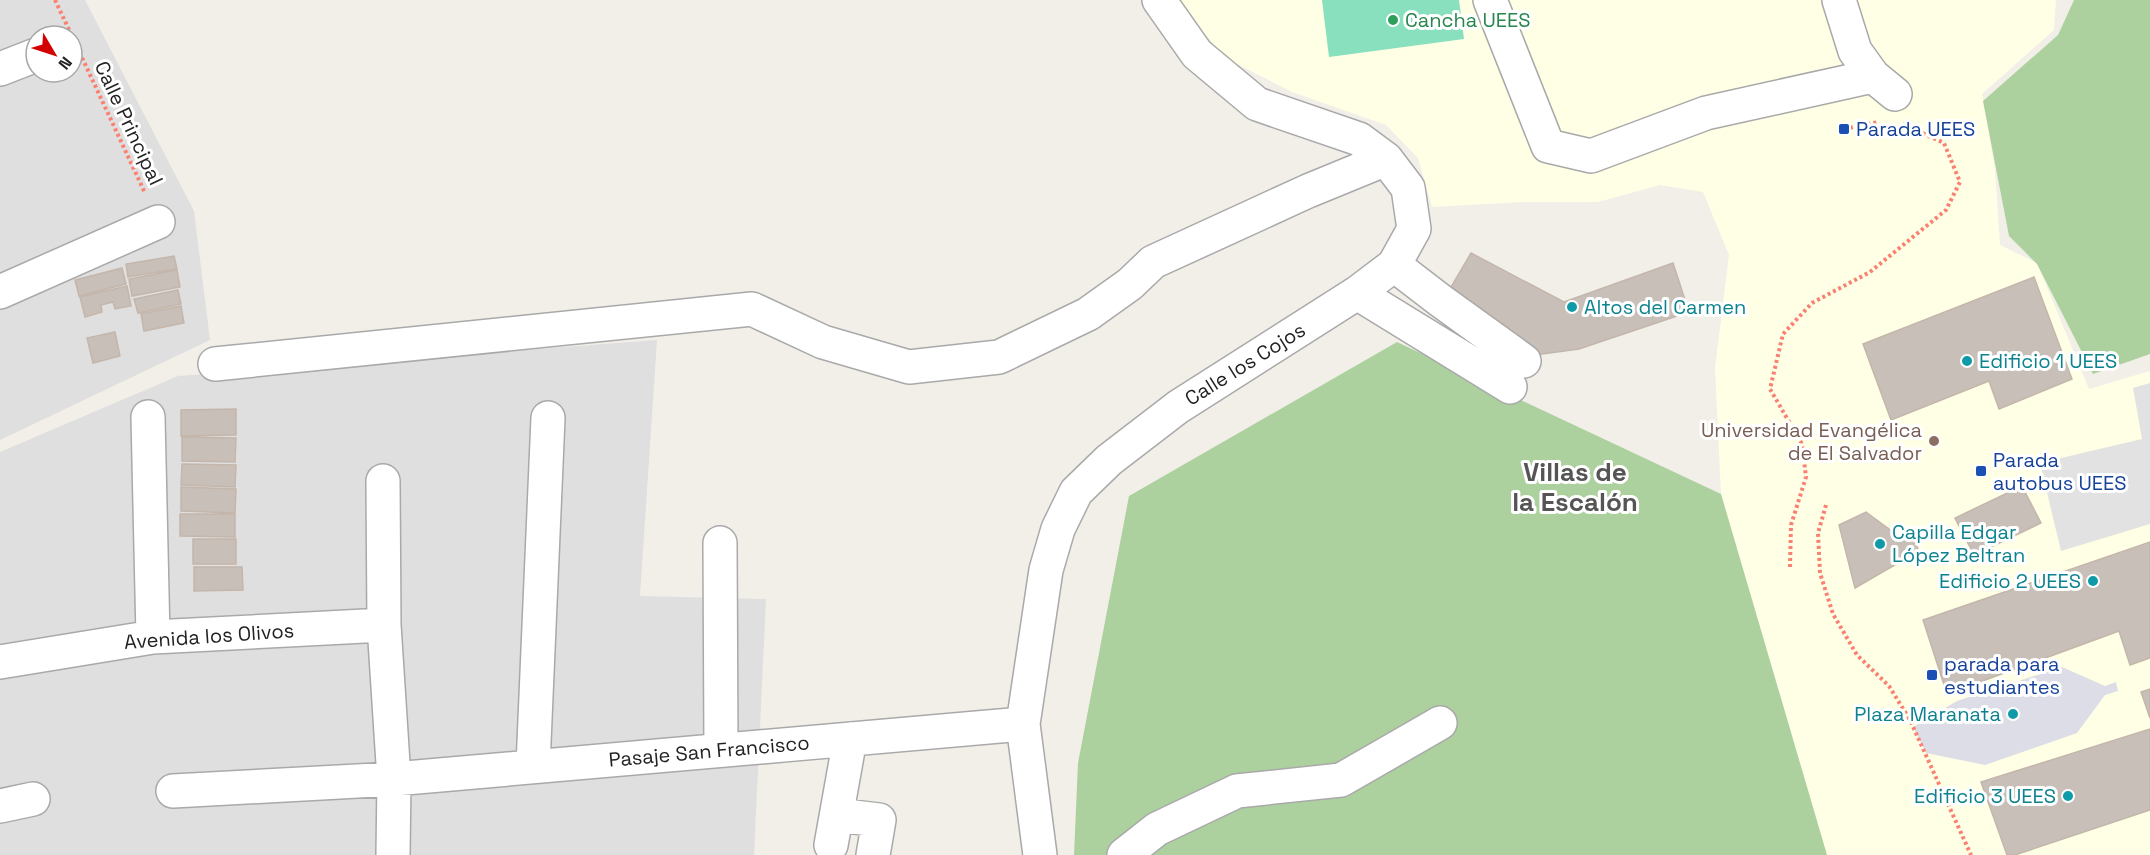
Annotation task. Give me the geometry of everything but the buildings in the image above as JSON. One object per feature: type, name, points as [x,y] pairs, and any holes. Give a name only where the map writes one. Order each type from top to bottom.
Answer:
[{"type":"street","name":"Calle los Cojos","points":[[1040,855],[1023,724],[1046,570],[1058,529],[1076,492],[1109,460],[1178,407],[1357,293],[1394,265],[1414,229],[1408,188],[1386,159],[1359,139],[1257,104],[1197,54],[1159,0]]},
{"type":"street","points":[[1490,0],[1548,146],[1591,156],[1706,113],[1888,104],[1855,51],[1844,3]]},
{"type":"street","points":[[0,69],[24,60]]},
{"type":"street","points":[[215,364],[752,309],[823,342],[909,367],[999,357],[1088,314],[1130,284],[1153,262],[1308,191],[1386,159]]},
{"type":"street","points":[[0,292],[158,222]]},
{"type":"street","points":[[1357,293],[1517,374],[1441,301],[1394,265]]},
{"type":"street","points":[[148,417],[153,637]]},
{"type":"street","points":[[533,766],[548,418]]},
{"type":"street","points":[[383,481],[384,624],[394,779],[393,855]]},
{"type":"street","points":[[720,543],[721,750]]},
{"type":"street","name":"Avenida los Olivos","points":[[0,662],[153,637],[384,624]]},
{"type":"street","points":[[1124,855],[1157,829],[1237,791],[1341,780],[1440,723]]},
{"type":"street","name":"Pasaje San Francisco","points":[[173,791],[394,779],[1023,724]]},
{"type":"street","points":[[850,739],[834,830],[879,819],[873,855]]},
{"type":"street","points":[[0,806],[33,799]]},
{"type":"path","name":"Calle Principal","points":[[56,0],[67,24]]},
{"type":"path","name":"Calle Principal","points":[[84,62],[158,222]]},
{"type":"path","points":[[1790,567],[1791,525],[1806,477],[1802,444],[1770,389],[1783,334],[1812,303],[1870,272],[1946,210],[1960,182],[1944,143],[1888,104],[1844,129]]},
{"type":"path","points":[[1826,505],[1818,533],[1820,573],[1833,614],[1857,655],[1889,686],[1910,720],[1971,855]]},
{"type":"shaded area","points":[[0,0],[85,0],[194,211],[210,340],[0,440]]},
{"type":"shaded area","name":"Universidad Evangélica de El Salvador","points":[[1175,0],[2056,0],[2054,30],[1982,94],[1995,169],[2000,245],[2037,263],[2089,389],[2150,371],[2150,855],[1827,855],[1721,494],[1715,368],[1729,255],[1703,192],[1660,185],[1598,202],[1523,202],[1432,207],[1418,158],[1386,125],[1292,92],[1227,59]]},
{"type":"shaded area","points":[[657,340],[640,596],[766,599],[754,855],[0,855],[0,452],[178,376]]},
{"type":"shaded area","points":[[2150,383],[2150,524],[2061,551],[2040,463],[2142,439],[2133,388]]},
{"type":"shaded area","name":"Plaza Maranata","points":[[2062,667],[2105,686],[2116,682],[2118,691],[2105,695],[2077,733],[1985,765],[1926,753],[1913,727],[1957,701]]},
{"type":"green space","name":"Cancha UEES","points":[[1322,0],[1459,0],[1464,39],[1329,57]]},
{"type":"green space","points":[[2074,0],[2150,0],[2150,354],[2093,374],[2037,264],[2009,236],[1983,101],[2058,35]]},
{"type":"green space","points":[[1397,342],[1721,494],[1827,855],[1074,855],[1078,763],[1129,496]]},
{"type":"place","name":"Cancha UEES","points":[[1393,20]]},
{"type":"place","name":"Parada UEES","points":[[1844,129]]},
{"type":"place","name":"Altos del Carmen","points":[[1572,307]]},
{"type":"place","name":"Edificio 1 UEES","points":[[1967,361]]},
{"type":"place","name":"Universidad Evangélica de El Salvador","points":[[1934,441]]},
{"type":"place","name":"Parada autobus UEES","points":[[1981,471]]},
{"type":"place","name":"Capilla Edgar López Beltran","points":[[1880,544]]},
{"type":"place","name":"Edificio 2 UEES","points":[[2093,581]]},
{"type":"place","name":"parada para estudiantes","points":[[1932,675]]},
{"type":"place","name":"Plaza Maranata","points":[[2013,714]]},
{"type":"place","name":"Edificio 3 UEES","points":[[2068,796]]},
{"type":"district","name":"Villas de la Escalón","points":[[1575,487]]}]
